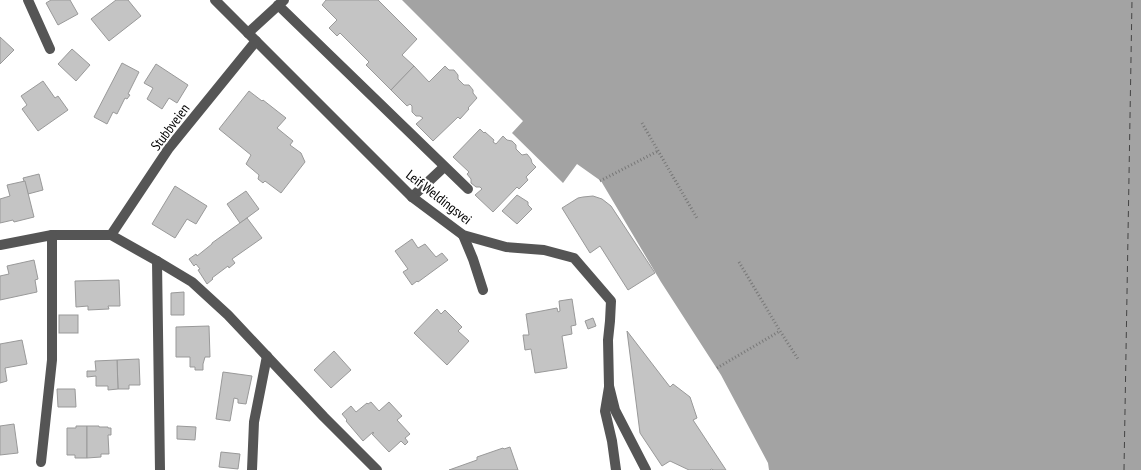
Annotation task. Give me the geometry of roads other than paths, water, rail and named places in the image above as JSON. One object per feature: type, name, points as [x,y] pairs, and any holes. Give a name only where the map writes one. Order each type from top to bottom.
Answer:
[{"type":"street","points":[[28,0],[50,49]]},
{"type":"street","name":"Leif Weldingsvei","points":[[215,0],[412,197],[463,235],[506,247],[544,250],[574,258],[610,302],[608,340],[609,386],[615,410],[646,470]]},
{"type":"street","points":[[248,33],[281,3],[468,189]]},
{"type":"street","name":"Stubbveien","points":[[112,235],[169,148],[256,41]]},
{"type":"street","points":[[412,197],[444,167]]},
{"type":"street","points":[[41,462],[52,360],[52,235]]},
{"type":"street","points":[[0,245],[52,235],[112,235],[157,261],[192,282],[228,315],[377,470]]},
{"type":"street","points":[[463,235],[473,258],[482,290]]},
{"type":"street","points":[[157,261],[160,470]]},
{"type":"street","points":[[252,470],[254,422],[267,356]]},
{"type":"street","points":[[609,386],[606,411],[616,470]]}]
